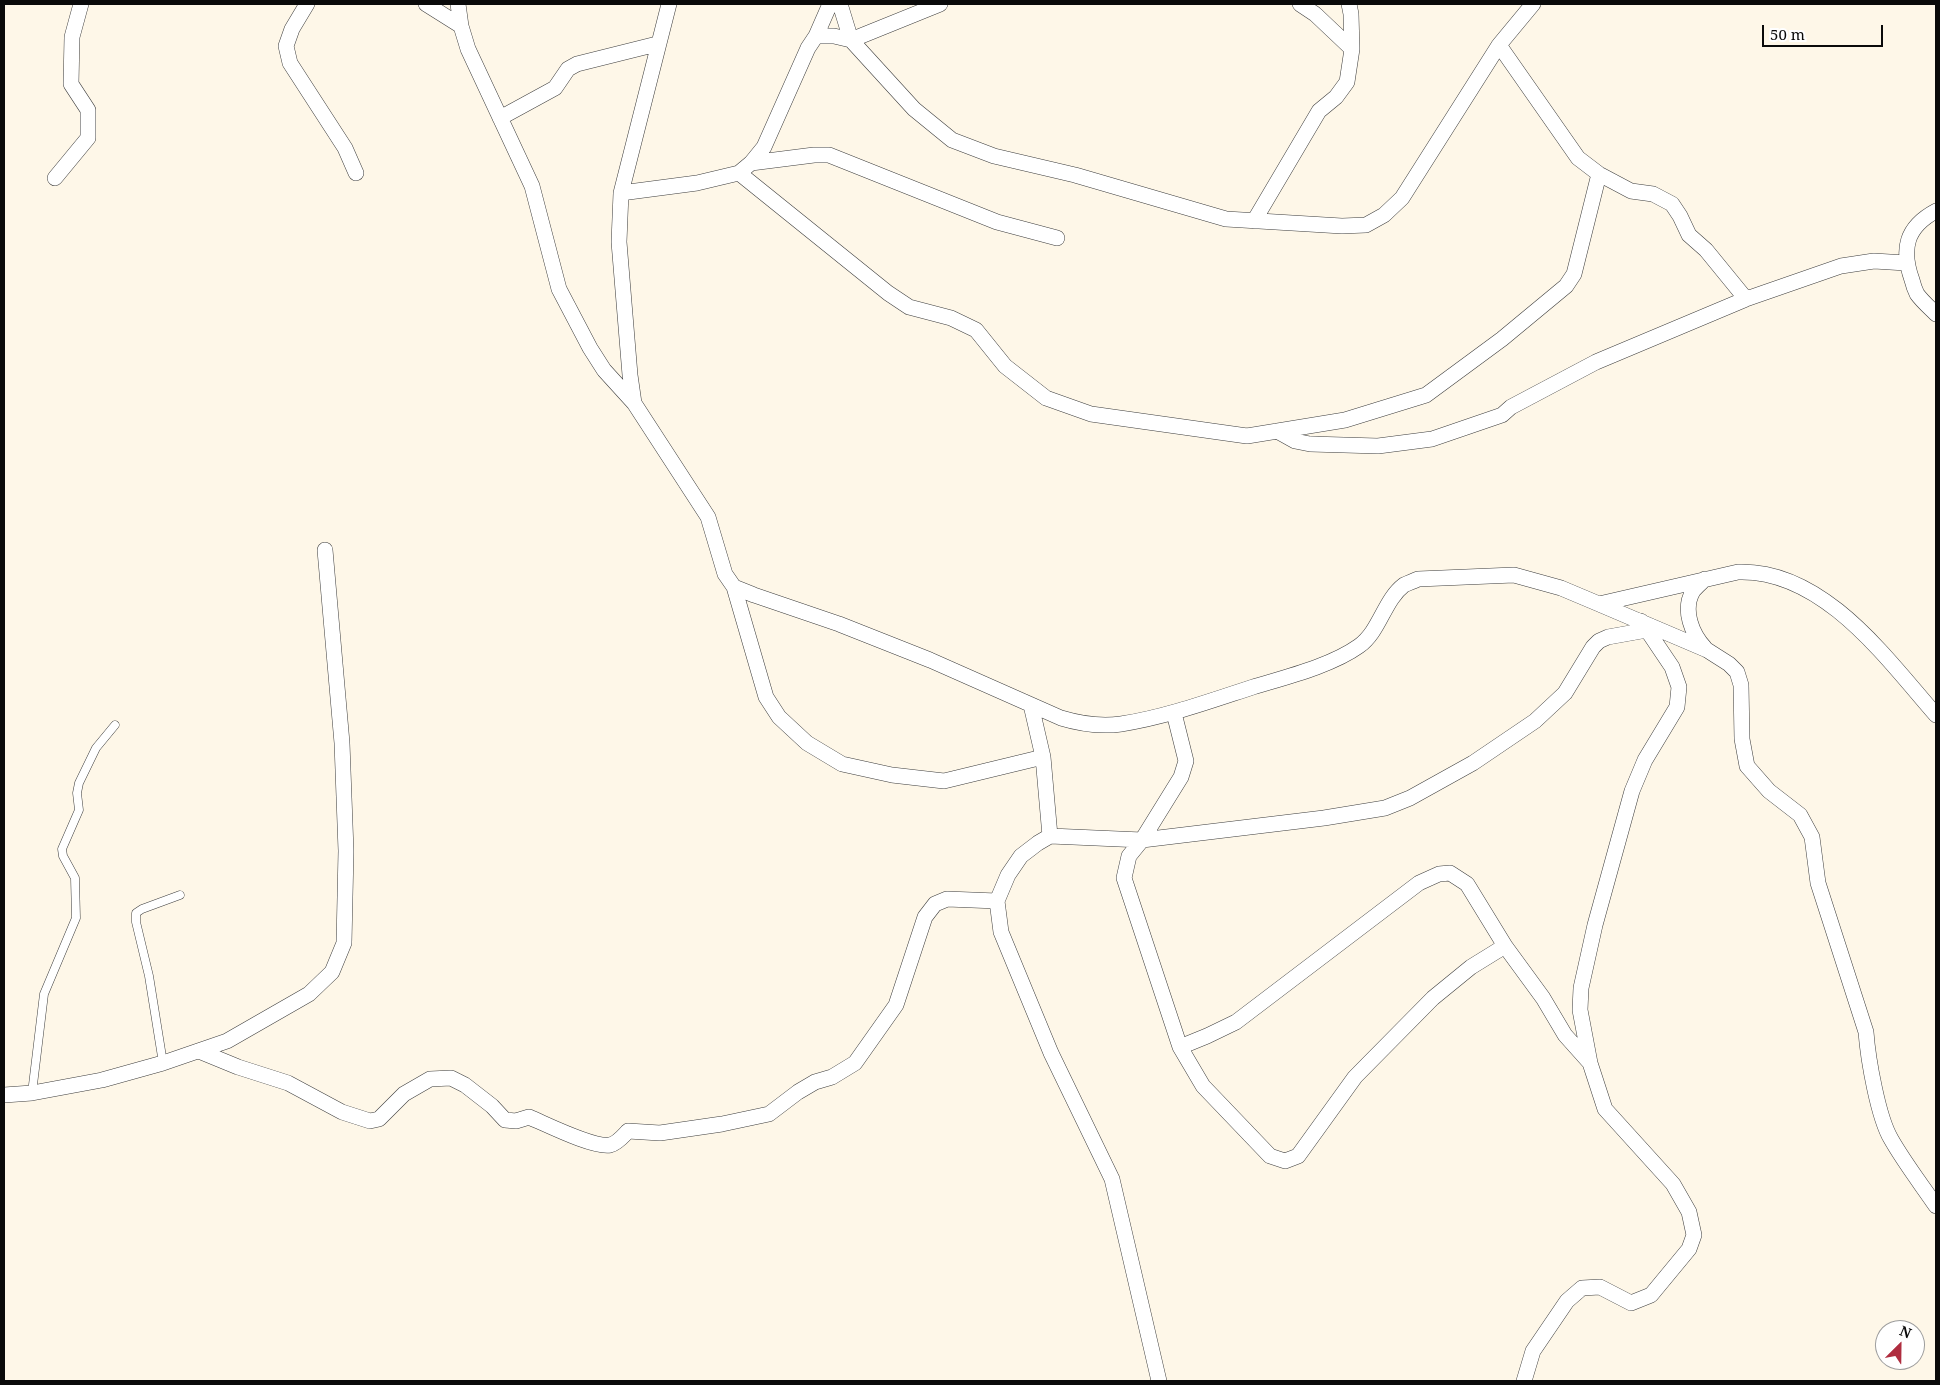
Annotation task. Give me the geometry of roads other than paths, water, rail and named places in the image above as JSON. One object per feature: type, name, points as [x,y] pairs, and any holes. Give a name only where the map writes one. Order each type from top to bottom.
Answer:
[{"type":"street","points":[[55,178],[88,138],[88,110],[71,84],[72,37],[81,4]]},
{"type":"street","points":[[307,4],[292,29],[286,46],[290,63],[345,148],[356,173]]},
{"type":"street","points":[[426,4],[461,26]]},
{"type":"street","points":[[458,4],[461,26],[468,49],[532,186],[559,288],[599,363],[634,403],[708,517],[725,574],[734,587],[766,697],[779,716],[807,743],[842,764],[892,775],[944,781],[1043,757]]},
{"type":"street","points":[[634,403],[619,242],[621,193],[657,44],[669,4]]},
{"type":"street","points":[[621,193],[697,183],[739,173],[751,163],[764,147],[808,48],[816,36],[830,4]]},
{"type":"street","points":[[840,4],[851,40],[914,109],[952,140],[994,156],[1074,175],[1226,218],[1342,226],[1366,225],[1384,216],[1402,198],[1499,45],[1533,4]]},
{"type":"street","points":[[816,36],[834,36],[851,40],[940,4]]},
{"type":"street","points":[[1300,4],[1315,14],[1352,49]]},
{"type":"street","points":[[1254,221],[1319,112],[1336,97],[1347,82],[1352,49],[1349,4]]},
{"type":"street","points":[[500,118],[555,88],[568,70],[577,64],[657,44]]},
{"type":"street","points":[[1499,45],[1578,158],[1599,174],[1631,191],[1653,194],[1672,204],[1689,235],[1706,250],[1746,299]]},
{"type":"street","points":[[751,163],[814,155],[829,155],[997,222],[1056,238]]},
{"type":"street","points":[[739,173],[888,293],[909,307],[951,318],[976,330],[1004,366],[1046,398],[1092,414],[1247,436],[1345,420],[1426,395],[1502,339],[1566,286],[1574,274],[1599,174]]},
{"type":"street","points":[[1936,211],[1925,217],[1915,227],[1906,249],[1906,263],[1917,294],[1936,314]]},
{"type":"street","points":[[1276,431],[1295,441],[1310,444],[1378,446],[1432,439],[1502,415],[1511,407],[1596,362],[1746,299],[1841,266],[1874,261],[1906,263]]},
{"type":"street","points":[[4,1095],[32,1093],[102,1080],[163,1063],[227,1041],[309,994],[332,972],[344,943],[346,851],[342,743],[325,550]]},
{"type":"street","points":[[1599,604],[1738,572],[1766,574],[1795,584],[1828,603],[1854,623],[1936,715]]},
{"type":"street","points":[[734,587],[754,596],[838,624],[930,660],[1061,718],[1083,725],[1120,724],[1174,713],[1298,673],[1346,654],[1361,645],[1372,633],[1393,598],[1405,585],[1418,580],[1514,575],[1561,588],[1644,625],[1707,650],[1729,664],[1736,672],[1742,685],[1742,739],[1748,766],[1769,791],[1800,815],[1812,837],[1818,883],[1866,1032],[1884,1125],[1891,1139],[1936,1206]]},
{"type":"street","points":[[1705,579],[1693,592],[1689,605],[1690,622],[1695,637],[1707,650]]},
{"type":"street","points":[[1159,1381],[1112,1179],[1051,1053],[1001,932],[997,902],[1008,875],[1022,856],[1050,836],[1142,840],[1324,818],[1385,808],[1410,798],[1474,763],[1535,721],[1565,693],[1593,647],[1599,641],[1644,625]]},
{"type":"street","points":[[1524,1381],[1533,1351],[1567,1300],[1582,1288],[1600,1287],[1631,1303],[1651,1295],[1690,1249],[1694,1235],[1689,1212],[1673,1184],[1605,1109],[1590,1063],[1580,1010],[1581,988],[1594,926],[1632,791],[1645,760],[1677,707],[1679,687],[1672,667],[1644,625]]},
{"type":"street","points":[[1031,705],[1043,757],[1050,836]]},
{"type":"street","points":[[1174,713],[1186,761],[1181,777],[1142,840],[1129,856],[1124,878],[1180,1047],[1203,1086],[1270,1156],[1285,1161],[1298,1156],[1355,1077],[1433,998],[1471,967],[1505,946]]},
{"type":"street","points":[[1180,1047],[1236,1022],[1418,883],[1439,874],[1450,873],[1467,884],[1505,946],[1543,998],[1565,1035],[1590,1063]]},
{"type":"street","points":[[199,1051],[238,1068],[288,1083],[342,1112],[370,1120],[379,1119],[404,1094],[430,1078],[451,1078],[465,1085],[485,1100],[505,1120],[516,1121],[529,1117],[593,1143],[609,1145],[617,1142],[628,1130],[660,1133],[722,1124],[769,1114],[798,1092],[815,1082],[832,1077],[855,1063],[896,1005],[926,917],[935,904],[947,899],[997,902]]},
{"type":"lane","points":[[32,1093],[44,994],[76,918],[75,878],[62,849],[79,810],[77,793],[79,783],[96,748],[115,725]]},
{"type":"lane","points":[[163,1063],[149,976],[136,922],[136,913],[180,895]]}]
